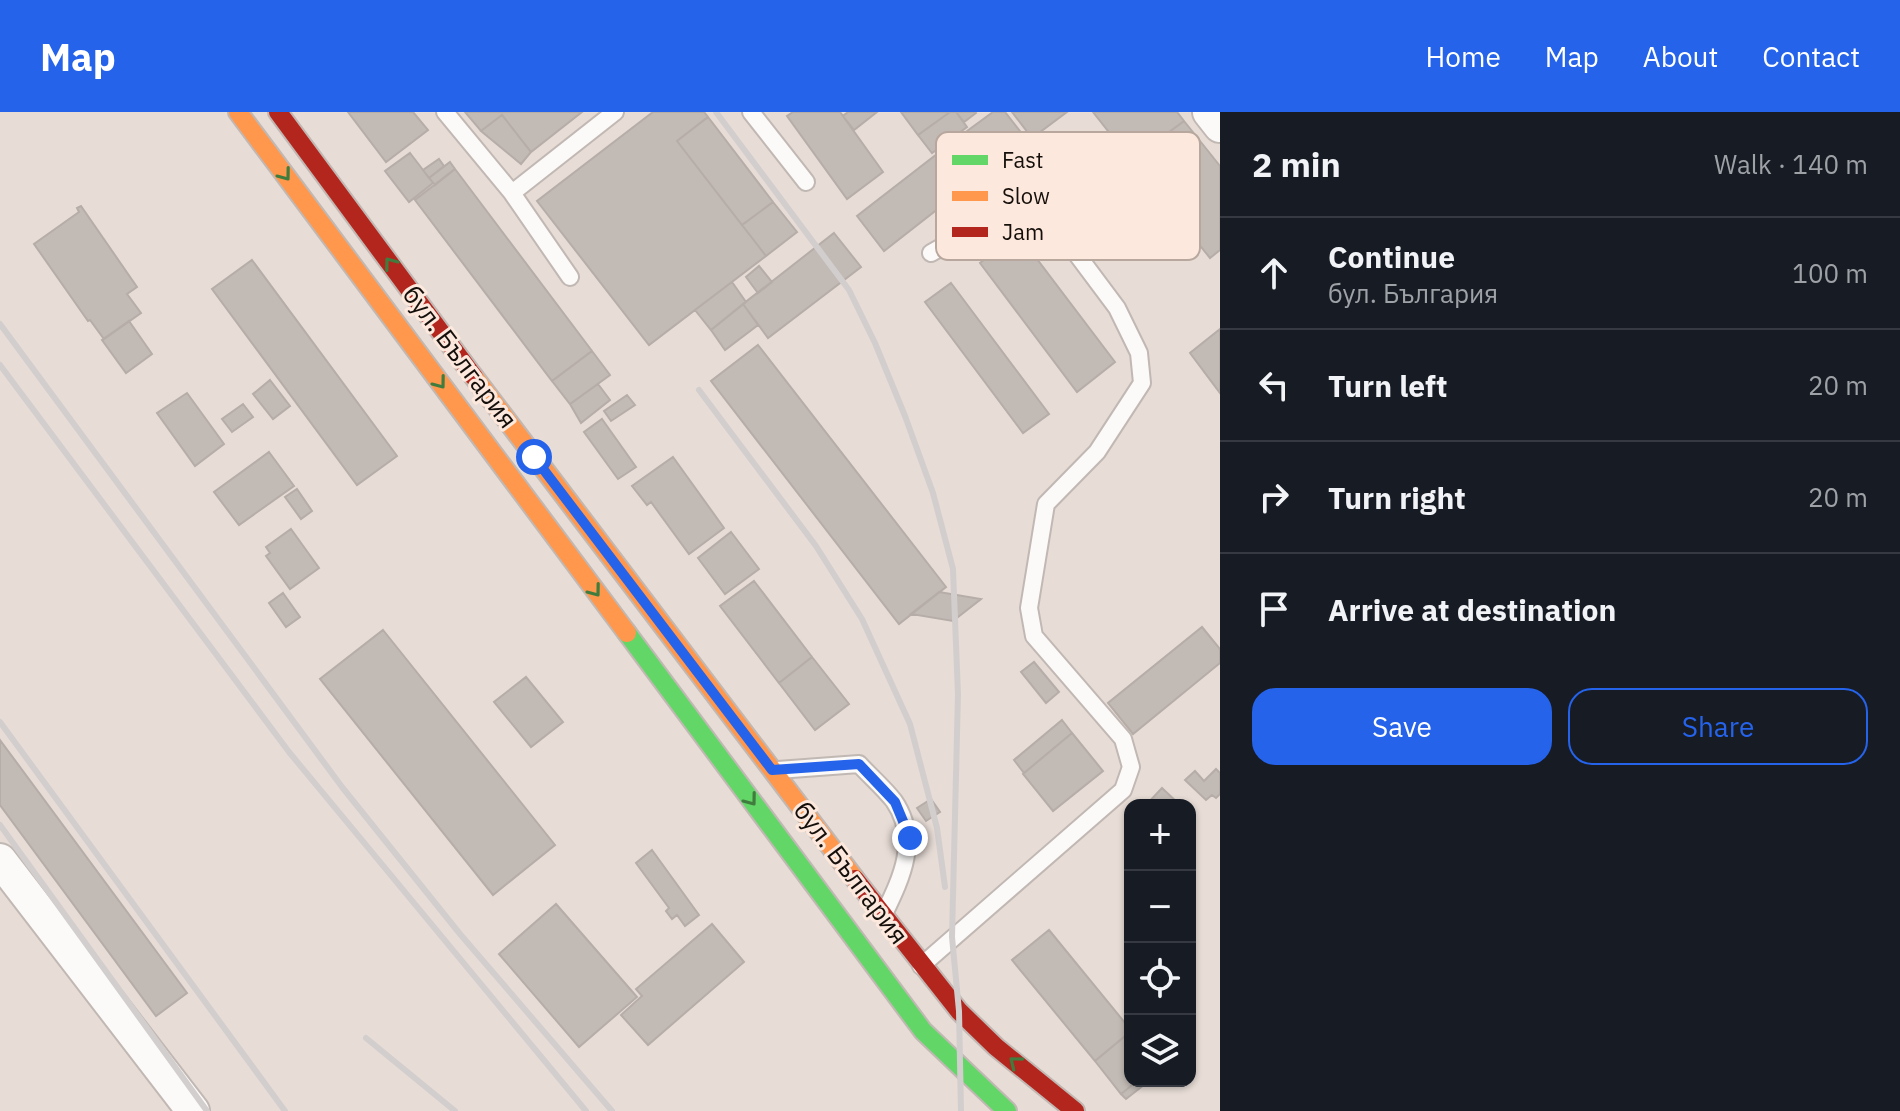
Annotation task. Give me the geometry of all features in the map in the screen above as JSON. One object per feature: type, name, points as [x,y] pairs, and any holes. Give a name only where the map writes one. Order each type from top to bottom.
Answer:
[{"type":"street","name":"бул. България","points":[[238,112],[509,475],[906,976],[959,1011],[996,1047],[1075,1111]]},
{"type":"street","name":"бул. България","points":[[278,112],[534,457],[884,915],[923,1031],[1007,1111]]},
{"type":"street","points":[[1209,112],[1220,126]]},
{"type":"street","points":[[509,475],[534,457]]},
{"type":"street","points":[[0,860],[188,1109]]},
{"type":"lane","points":[[445,112],[512,193],[570,277]]},
{"type":"lane","points":[[512,193],[615,112]]},
{"type":"lane","points":[[751,112],[806,182]]},
{"type":"lane","points":[[931,253],[936,250]]},
{"type":"lane","points":[[906,976],[1123,790],[1131,767],[1123,739],[1034,636],[1029,608],[1046,504],[1097,452],[1142,383],[1139,353],[1117,308],[1081,260]]},
{"type":"lane","points":[[772,770],[859,764],[895,802],[910,838],[899,884],[884,915]]},
{"type":"building","points":[[348,112],[413,112],[428,130],[386,162]]},
{"type":"building","points":[[465,112],[582,112],[531,152],[502,115],[481,131]]},
{"type":"building","points":[[653,112],[704,112],[708,117],[677,141],[766,256],[649,345],[537,201]]},
{"type":"building","points":[[793,112],[840,112],[883,172],[847,199],[787,116]]},
{"type":"building","points":[[848,112],[877,112],[854,130],[843,116]]},
{"type":"building","points":[[901,112],[950,112],[918,135]]},
{"type":"building","points":[[950,112],[956,112],[967,127],[960,132],[936,132],[936,150],[932,153],[918,135]]},
{"type":"building","points":[[956,112],[975,112],[976,113],[964,122]]},
{"type":"building","points":[[993,112],[1005,112],[1021,132],[966,132]]},
{"type":"building","points":[[1012,112],[1067,112],[1040,132],[1027,132]]},
{"type":"building","points":[[1093,112],[1177,112],[1184,121],[1169,132],[1109,132]]},
{"type":"building","points":[[502,115],[531,152],[521,164],[481,131]]},
{"type":"building","points":[[708,117],[773,202],[742,225],[677,141]]},
{"type":"building","points":[[1184,121],[1193,132],[1169,132]]},
{"type":"building","points":[[1200,141],[1220,166],[1220,250],[1210,258],[1200,246]]},
{"type":"building","points":[[410,153],[433,183],[409,202],[385,171]]},
{"type":"building","points":[[936,155],[936,210],[884,251],[857,216]]},
{"type":"building","points":[[439,159],[444,166],[429,178],[423,170]]},
{"type":"building","points":[[450,162],[455,169],[435,185],[429,178]]},
{"type":"building","points":[[455,169],[592,351],[552,381],[415,200]]},
{"type":"building","points":[[773,202],[797,232],[766,256],[742,225]]},
{"type":"building","points":[[81,206],[137,287],[127,294],[141,313],[104,339],[34,244],[79,212],[77,208]]},
{"type":"building","points":[[834,233],[861,267],[768,338],[743,304]]},
{"type":"building","points":[[252,260],[397,456],[357,485],[212,289]]},
{"type":"building","points":[[984,260],[1038,260],[1115,362],[1077,392],[980,263]]},
{"type":"building","points":[[759,266],[772,282],[758,293],[746,277]]},
{"type":"building","points":[[732,282],[746,302],[711,330],[695,310]]},
{"type":"building","points":[[951,283],[1049,414],[1023,433],[925,302]]},
{"type":"building","points":[[743,304],[758,325],[725,350],[711,330]]},
{"type":"building","points":[[129,321],[152,354],[126,373],[102,340]]},
{"type":"building","points":[[1220,329],[1220,393],[1190,353]]},
{"type":"building","points":[[758,345],[946,587],[899,624],[711,381]]},
{"type":"building","points":[[592,351],[610,375],[570,404],[552,381]]},
{"type":"building","points":[[270,380],[290,406],[273,419],[253,394]]},
{"type":"building","points":[[598,384],[610,400],[581,423],[570,404]]},
{"type":"building","points":[[187,393],[224,444],[195,466],[157,413]]},
{"type":"building","points":[[627,395],[635,405],[611,421],[604,411]]},
{"type":"building","points":[[243,404],[253,417],[232,432],[222,419]]},
{"type":"building","points":[[602,419],[636,467],[618,479],[584,432]]},
{"type":"building","points":[[269,452],[294,486],[239,525],[214,492]]},
{"type":"building","points":[[673,457],[724,528],[689,554],[651,502],[647,505],[632,486]]},
{"type":"building","points":[[297,489],[312,511],[301,519],[285,497]]},
{"type":"building","points":[[291,529],[319,568],[290,589],[266,556],[270,553],[266,547]]},
{"type":"building","points":[[731,532],[759,569],[725,594],[698,558]]},
{"type":"building","points":[[754,581],[812,657],[779,683],[720,606]]},
{"type":"building","points":[[939,592],[981,599],[953,621],[911,614]]},
{"type":"building","points":[[283,593],[300,617],[286,627],[269,603]]},
{"type":"building","points":[[1202,627],[1220,649],[1220,663],[1133,734],[1108,703]]},
{"type":"building","points":[[383,630],[555,845],[493,895],[320,679]]},
{"type":"building","points":[[812,657],[849,704],[815,730],[779,683]]},
{"type":"building","points":[[1034,662],[1059,692],[1046,703],[1021,672]]},
{"type":"building","points":[[526,677],[563,722],[531,747],[494,702]]},
{"type":"building","points":[[1062,720],[1072,733],[1024,773],[1014,760]]},
{"type":"building","points":[[1072,733],[1103,771],[1053,811],[1023,774]]},
{"type":"building","points":[[0,740],[187,993],[156,1016],[0,805]]},
{"type":"building","points":[[1216,769],[1220,773],[1220,794],[1216,798],[1212,795],[1206,800],[1185,780],[1195,771],[1204,781]]},
{"type":"building","points":[[1162,788],[1174,799],[1152,799]]},
{"type":"building","points":[[931,799],[940,812],[926,821],[917,808]]},
{"type":"building","points":[[652,850],[699,915],[685,926],[677,915],[672,919],[666,911],[669,908],[636,863]]},
{"type":"building","points":[[556,904],[637,997],[579,1047],[499,954]]},
{"type":"building","points":[[712,924],[744,962],[648,1045],[621,1015],[642,996],[636,989]]},
{"type":"building","points":[[1049,930],[1124,1022],[1124,1037],[1095,1061],[1012,960]]},
{"type":"building","points":[[1124,1037],[1124,1087],[1130,1087],[1121,1094],[1095,1061]]},
{"type":"building","points":[[1130,1087],[1141,1087],[1126,1099],[1121,1094]]},
{"type":"railway","points":[[716,112],[849,290],[905,416],[933,493],[953,569],[958,694],[952,937],[959,1011],[961,1111]]},
{"type":"railway","points":[[0,324],[342,787],[460,934],[612,1111]]},
{"type":"railway","points":[[0,365],[289,752],[586,1111]]},
{"type":"railway","points":[[699,390],[816,546],[862,619],[910,724],[937,828],[945,887]]},
{"type":"railway","points":[[0,722],[285,1111]]},
{"type":"railway","points":[[0,825],[207,1111]]},
{"type":"railway","points":[[366,1038],[455,1111]]},
{"type":"traffic: fast","points":[[627,633],[923,1031],[1007,1111]]},
{"type":"traffic: slow","points":[[238,112],[627,633]]},
{"type":"traffic: slow","points":[[474,377],[855,879]]},
{"type":"traffic: jam","points":[[278,112],[474,377]]},
{"type":"traffic: jam","points":[[855,879],[959,1011],[996,1047],[1075,1111]]},
{"type":"route","points":[[534,457],[772,770],[859,764],[895,802],[910,838]]}]
